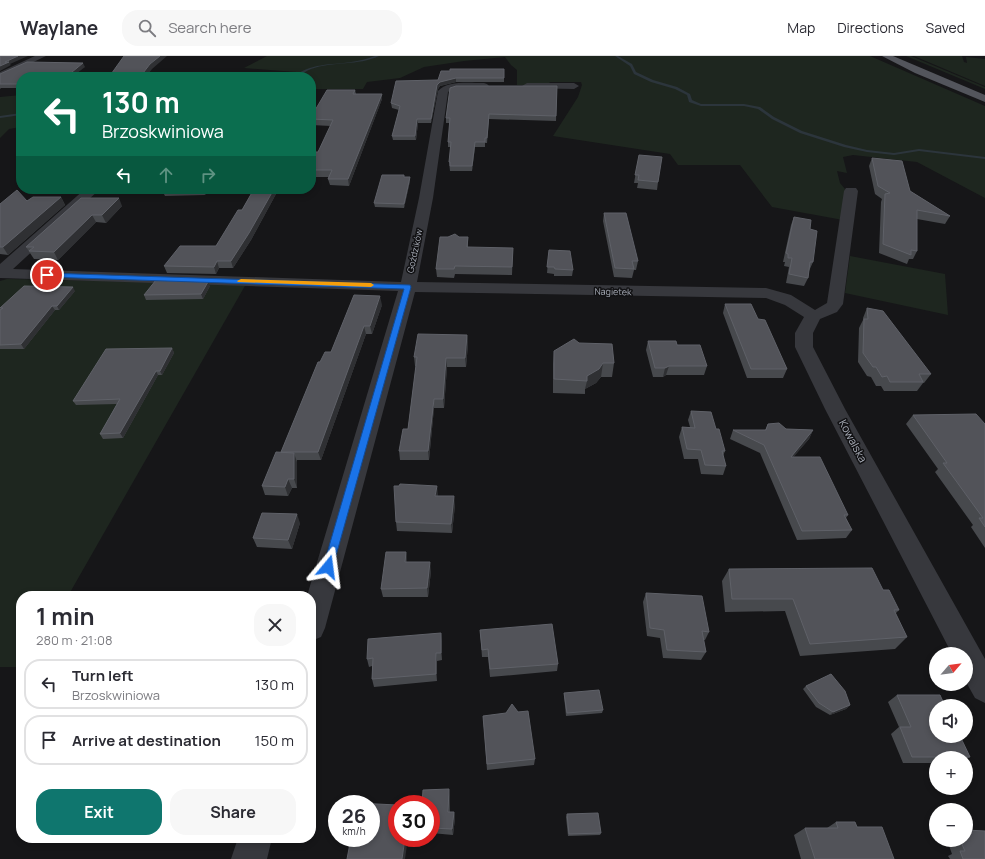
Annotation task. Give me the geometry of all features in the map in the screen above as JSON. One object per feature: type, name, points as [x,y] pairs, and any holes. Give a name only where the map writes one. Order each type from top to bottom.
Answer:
[{"type":"main road","points":[[886,56],[985,99]]},
{"type":"main road","points":[[900,56],[985,92]]},
{"type":"street","points":[[0,75],[42,56]]},
{"type":"street","name":"Goździków","points":[[316,610],[408,287],[426,198],[444,89],[456,86],[574,86]]},
{"type":"street","points":[[813,316],[825,312],[832,308],[835,304],[851,191]]},
{"type":"street","points":[[0,273],[87,194]]},
{"type":"street","name":"Nagietek","points":[[0,273],[408,287],[669,293],[766,293],[786,299],[813,316]]},
{"type":"street","name":"Kowalska","points":[[813,316],[804,332],[804,348],[985,688]]},
{"type":"street","points":[[249,859],[254,843]]},
{"type":"shaded area","points":[[267,56],[870,56],[985,106],[985,198],[917,162],[853,155],[843,157],[847,173],[837,171],[840,183],[845,189],[843,220],[772,207],[740,165],[678,165],[670,154],[553,136],[578,97],[582,85],[581,82],[550,82],[547,85],[517,85],[517,70],[505,57],[424,67],[400,78],[367,82],[363,89],[316,89],[316,72],[244,68]]},
{"type":"shaded area","points":[[906,56],[911,56],[985,87],[985,89]]},
{"type":"shaded area","points":[[914,56],[962,56],[964,62],[967,63],[966,57],[985,59],[985,86]]},
{"type":"shaded area","points":[[16,95],[16,128],[9,129],[0,138],[0,97]]},
{"type":"shaded area","points":[[850,256],[945,274],[948,315],[845,293]]},
{"type":"shaded area","points":[[7,279],[246,284],[71,591],[16,591],[16,667],[0,667],[0,281]]},
{"type":"building","points":[[0,56],[18,56],[0,66]]},
{"type":"building","points":[[124,56],[160,56],[150,64],[144,72],[113,72]]},
{"type":"building","points":[[27,62],[83,63],[72,72],[16,72],[16,84],[0,84],[0,74]]},
{"type":"building","points":[[450,69],[504,69],[504,78],[456,78],[440,82],[437,85],[431,119],[417,119],[415,136],[392,136],[400,106],[391,103],[396,81],[438,80],[441,71],[450,71]]},
{"type":"building","points":[[456,86],[557,86],[556,116],[489,114],[487,138],[485,138],[485,142],[475,142],[472,166],[450,166],[451,142],[448,142],[450,118],[446,118],[450,88]]},
{"type":"building","points":[[327,90],[355,90],[353,94],[382,94],[348,179],[328,179],[332,170],[316,170],[316,152],[318,152],[333,120],[316,119],[316,109]]},
{"type":"building","points":[[639,155],[662,157],[658,182],[638,180],[639,175],[635,175]]},
{"type":"building","points":[[872,158],[902,161],[910,191],[950,216],[917,210],[917,251],[911,250],[911,255],[883,244],[885,194],[890,193],[878,186]]},
{"type":"building","points":[[382,175],[404,175],[404,177],[410,177],[404,204],[374,203]]},
{"type":"building","points":[[16,191],[16,194],[21,194],[27,201],[33,197],[61,197],[3,247],[0,247],[0,204]]},
{"type":"building","points":[[251,194],[271,194],[231,261],[217,261],[214,267],[164,266],[180,246],[216,246],[238,210],[242,210]]},
{"type":"building","points":[[81,198],[119,198],[102,215],[92,215],[54,252],[29,251],[34,247],[26,247]]},
{"type":"building","points":[[604,213],[626,213],[638,261],[632,261],[634,269],[615,268]]},
{"type":"building","points":[[794,217],[811,220],[810,229],[817,231],[813,262],[810,262],[808,278],[789,274],[792,258],[788,258],[788,254],[786,253]]},
{"type":"building","points":[[455,234],[459,237],[468,237],[467,247],[513,248],[512,267],[455,266],[454,269],[436,269],[440,237],[448,237]]},
{"type":"building","points":[[549,250],[570,251],[573,270],[547,267]]},
{"type":"building","points":[[156,280],[208,282],[201,294],[144,295]]},
{"type":"building","points":[[24,286],[73,287],[57,306],[52,306],[21,344],[0,345],[0,310],[3,308],[0,308]]},
{"type":"building","points":[[354,295],[380,296],[370,326],[364,326],[318,452],[281,452],[318,362],[320,362],[325,352],[331,352]]},
{"type":"building","points":[[725,304],[751,304],[758,319],[765,320],[787,369],[751,369]]},
{"type":"building","points":[[867,308],[883,311],[931,374],[919,374],[923,382],[890,382],[887,376],[882,377],[876,367],[873,367],[863,353],[864,319],[868,319]]},
{"type":"building","points":[[418,334],[467,335],[465,358],[446,358],[443,399],[434,399],[428,451],[399,451],[403,429],[408,429],[417,357],[414,357]]},
{"type":"building","points":[[574,339],[579,343],[612,344],[614,363],[603,363],[599,369],[587,376],[587,381],[554,379],[554,351]]},
{"type":"building","points":[[648,341],[676,341],[677,345],[700,345],[707,366],[669,366],[665,368],[655,368]]},
{"type":"building","points":[[172,348],[160,371],[156,371],[120,433],[100,434],[120,399],[73,401],[106,349]]},
{"type":"building","points":[[691,411],[711,412],[716,429],[719,429],[725,451],[722,451],[726,466],[705,465],[701,450],[687,449],[682,427],[695,428]]},
{"type":"building","points":[[976,414],[985,424],[985,527],[979,518],[983,518],[943,463],[947,463],[913,415]]},
{"type":"building","points":[[779,423],[786,429],[813,430],[791,457],[820,457],[848,515],[844,515],[852,530],[802,531],[764,445],[733,430],[766,430],[768,424]]},
{"type":"building","points":[[276,452],[294,453],[294,479],[288,479],[285,487],[262,486]]},
{"type":"building","points":[[400,484],[437,486],[435,496],[454,496],[451,524],[396,522],[394,486],[399,486]]},
{"type":"building","points":[[262,513],[297,514],[288,540],[253,538]]},
{"type":"building","points":[[386,552],[406,552],[405,562],[430,562],[427,588],[381,589]]},
{"type":"building","points":[[872,568],[883,590],[889,590],[899,610],[894,610],[907,637],[810,644],[793,599],[732,599],[729,569]]},
{"type":"building","points":[[646,593],[702,596],[709,632],[702,631],[706,652],[667,650],[664,630],[650,628]]},
{"type":"building","points":[[552,624],[558,664],[490,669],[488,649],[482,650],[480,630]]},
{"type":"building","points":[[441,633],[441,653],[436,653],[436,674],[372,679],[373,658],[367,659],[368,639]]},
{"type":"building","points":[[831,674],[845,691],[850,705],[833,712],[819,703],[806,686]]},
{"type":"building","points":[[599,690],[603,710],[567,713],[564,693]]},
{"type":"building","points":[[897,695],[940,695],[942,699],[929,699],[929,743],[963,743],[967,751],[929,751],[929,757],[912,757],[900,727],[911,727]]},
{"type":"building","points":[[512,704],[518,712],[528,711],[535,759],[487,764],[483,716],[506,713]]},
{"type":"building","points":[[449,789],[448,812],[454,812],[452,829],[440,828],[440,795],[423,795],[423,790]]},
{"type":"building","points":[[380,804],[388,805],[388,847],[404,847],[402,859],[347,859],[349,847],[380,847]]},
{"type":"building","points":[[598,813],[601,833],[569,834],[567,814]]},
{"type":"building","points":[[836,822],[855,822],[857,827],[882,827],[894,859],[815,859],[805,828],[838,828]]},
{"type":"building","points":[[973,830],[985,831],[985,859],[963,859],[960,851],[965,851],[963,847],[973,847]]},
{"type":"waterway","points":[[302,72],[324,65],[357,62],[378,56]]},
{"type":"waterway","points":[[616,56],[631,65],[635,73],[652,81],[676,88],[689,95],[690,101],[701,105],[744,105],[759,108],[773,118],[801,132],[845,146],[867,151],[894,154],[919,150],[985,158]]},
{"type":"waterway","points":[[0,117],[16,115]]},
{"type":"slow traffic","points":[[241,281],[371,285]]},
{"type":"route","points":[[47,275],[408,287],[328,567]]}]
